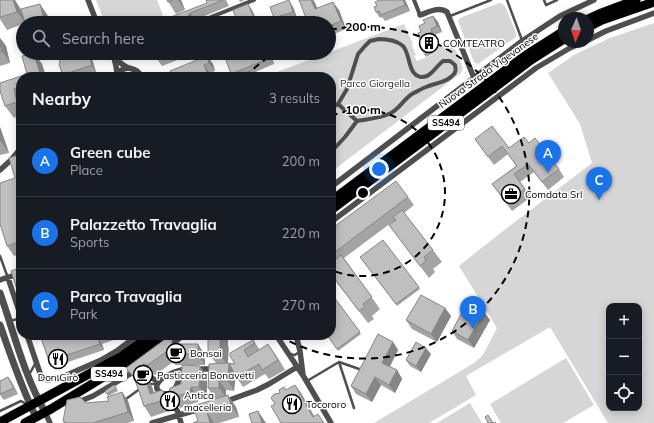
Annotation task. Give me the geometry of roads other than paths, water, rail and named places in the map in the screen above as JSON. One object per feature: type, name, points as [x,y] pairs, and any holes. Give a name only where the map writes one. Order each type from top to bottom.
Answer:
[{"type":"main road","points":[[594,24],[632,3]]},
{"type":"main road","points":[[594,17],[632,3],[654,3]]},
{"type":"main road","name":"Nuova Strada Vigevanese","points":[[336,197],[526,55],[558,35]]},
{"type":"main road","name":"Nuova Strada Vigevanese","points":[[336,206],[531,60],[558,43]]},
{"type":"main road","name":"SS494","points":[[34,403],[122,356],[144,340]]},
{"type":"main road","name":"SS494","points":[[38,420],[45,412],[128,362],[158,340]]},
{"type":"main road","points":[[0,422],[34,403]]},
{"type":"main road","points":[[25,423],[38,420]]},
{"type":"street","points":[[88,0],[94,16]]},
{"type":"street","points":[[214,16],[254,0]]},
{"type":"street","points":[[414,0],[420,15],[437,9],[446,11],[474,78]]},
{"type":"street","points":[[336,183],[522,41],[560,16],[594,0]]},
{"type":"street","points":[[594,37],[654,13]]},
{"type":"street","points":[[336,147],[357,121],[381,117],[392,112],[411,95],[426,87],[450,78],[456,71],[455,65],[450,61],[443,61],[430,74],[420,76],[414,73],[411,69],[406,51],[402,45],[396,41],[389,40],[380,39],[370,41],[358,54],[347,89],[338,104],[357,121]]},
{"type":"street","points":[[336,218],[536,68],[570,48]]},
{"type":"street","points":[[114,60],[116,72]]},
{"type":"street","points":[[117,60],[128,68],[137,70],[138,72]]},
{"type":"street","points":[[119,72],[124,68],[128,68]]},
{"type":"street","points":[[0,170],[16,154]]},
{"type":"street","points":[[0,280],[16,275]]},
{"type":"street","points":[[8,278],[16,302]]},
{"type":"street","points":[[0,293],[28,377],[38,420]]},
{"type":"street","points":[[0,325],[17,376],[34,403],[45,412],[50,423]]},
{"type":"street","points":[[29,340],[41,376],[48,380],[60,378],[101,360],[131,340]]},
{"type":"street","points":[[160,353],[177,340]]},
{"type":"street","points":[[279,340],[331,423]]},
{"type":"street","points":[[297,340],[305,379]]},
{"type":"street","points":[[10,353],[15,356],[19,351]]},
{"type":"street","points":[[58,405],[80,402],[93,398],[142,367]]},
{"type":"street","points":[[216,404],[257,390],[270,384],[297,367]]},
{"type":"street","points":[[175,372],[180,380],[173,396],[161,393],[157,389],[158,383],[175,372],[185,369],[222,369]]},
{"type":"street","points":[[151,381],[158,383]]},
{"type":"street","points":[[152,423],[209,406]]},
{"type":"street","points":[[176,409],[182,423]]},
{"type":"lane","points":[[449,16],[492,0]]},
{"type":"lane","points":[[507,0],[522,41]]},
{"type":"lane","points":[[544,0],[546,5],[557,0]]},
{"type":"lane","points":[[0,256],[8,278]]},
{"type":"lane","points":[[9,321],[16,319]]},
{"type":"lane","points":[[289,354],[295,355],[300,351]]},
{"type":"lane","points":[[28,377],[36,362]]},
{"type":"lane","points":[[339,362],[354,408]]},
{"type":"lane","points":[[305,379],[339,362],[362,370]]},
{"type":"lane","points":[[118,401],[126,399],[141,388]]},
{"type":"lane","points":[[0,411],[21,401],[34,403]]},
{"type":"place","name":"COMTEATRO","points":[[429,43]]},
{"type":"place","name":"Green cube","points":[[548,173]]},
{"type":"place","name":"Comdata Srl","points":[[511,194]]},
{"type":"place","name":"Parco Travaglia","points":[[599,200]]},
{"type":"place","name":"Palazzetto Travaglia","points":[[473,329]]},
{"type":"place","name":"Bonsai","points":[[176,353]]},
{"type":"place","name":"Don Girò","points":[[58,359]]},
{"type":"place","name":"Pasticceria Bonavetti","points":[[143,375]]},
{"type":"place","name":"Antica macelleria","points":[[170,401]]},
{"type":"place","name":"Tocororo","points":[[292,404]]},
{"type":"park label","name":"Parco Giorgella","points":[[375,83]]}]
